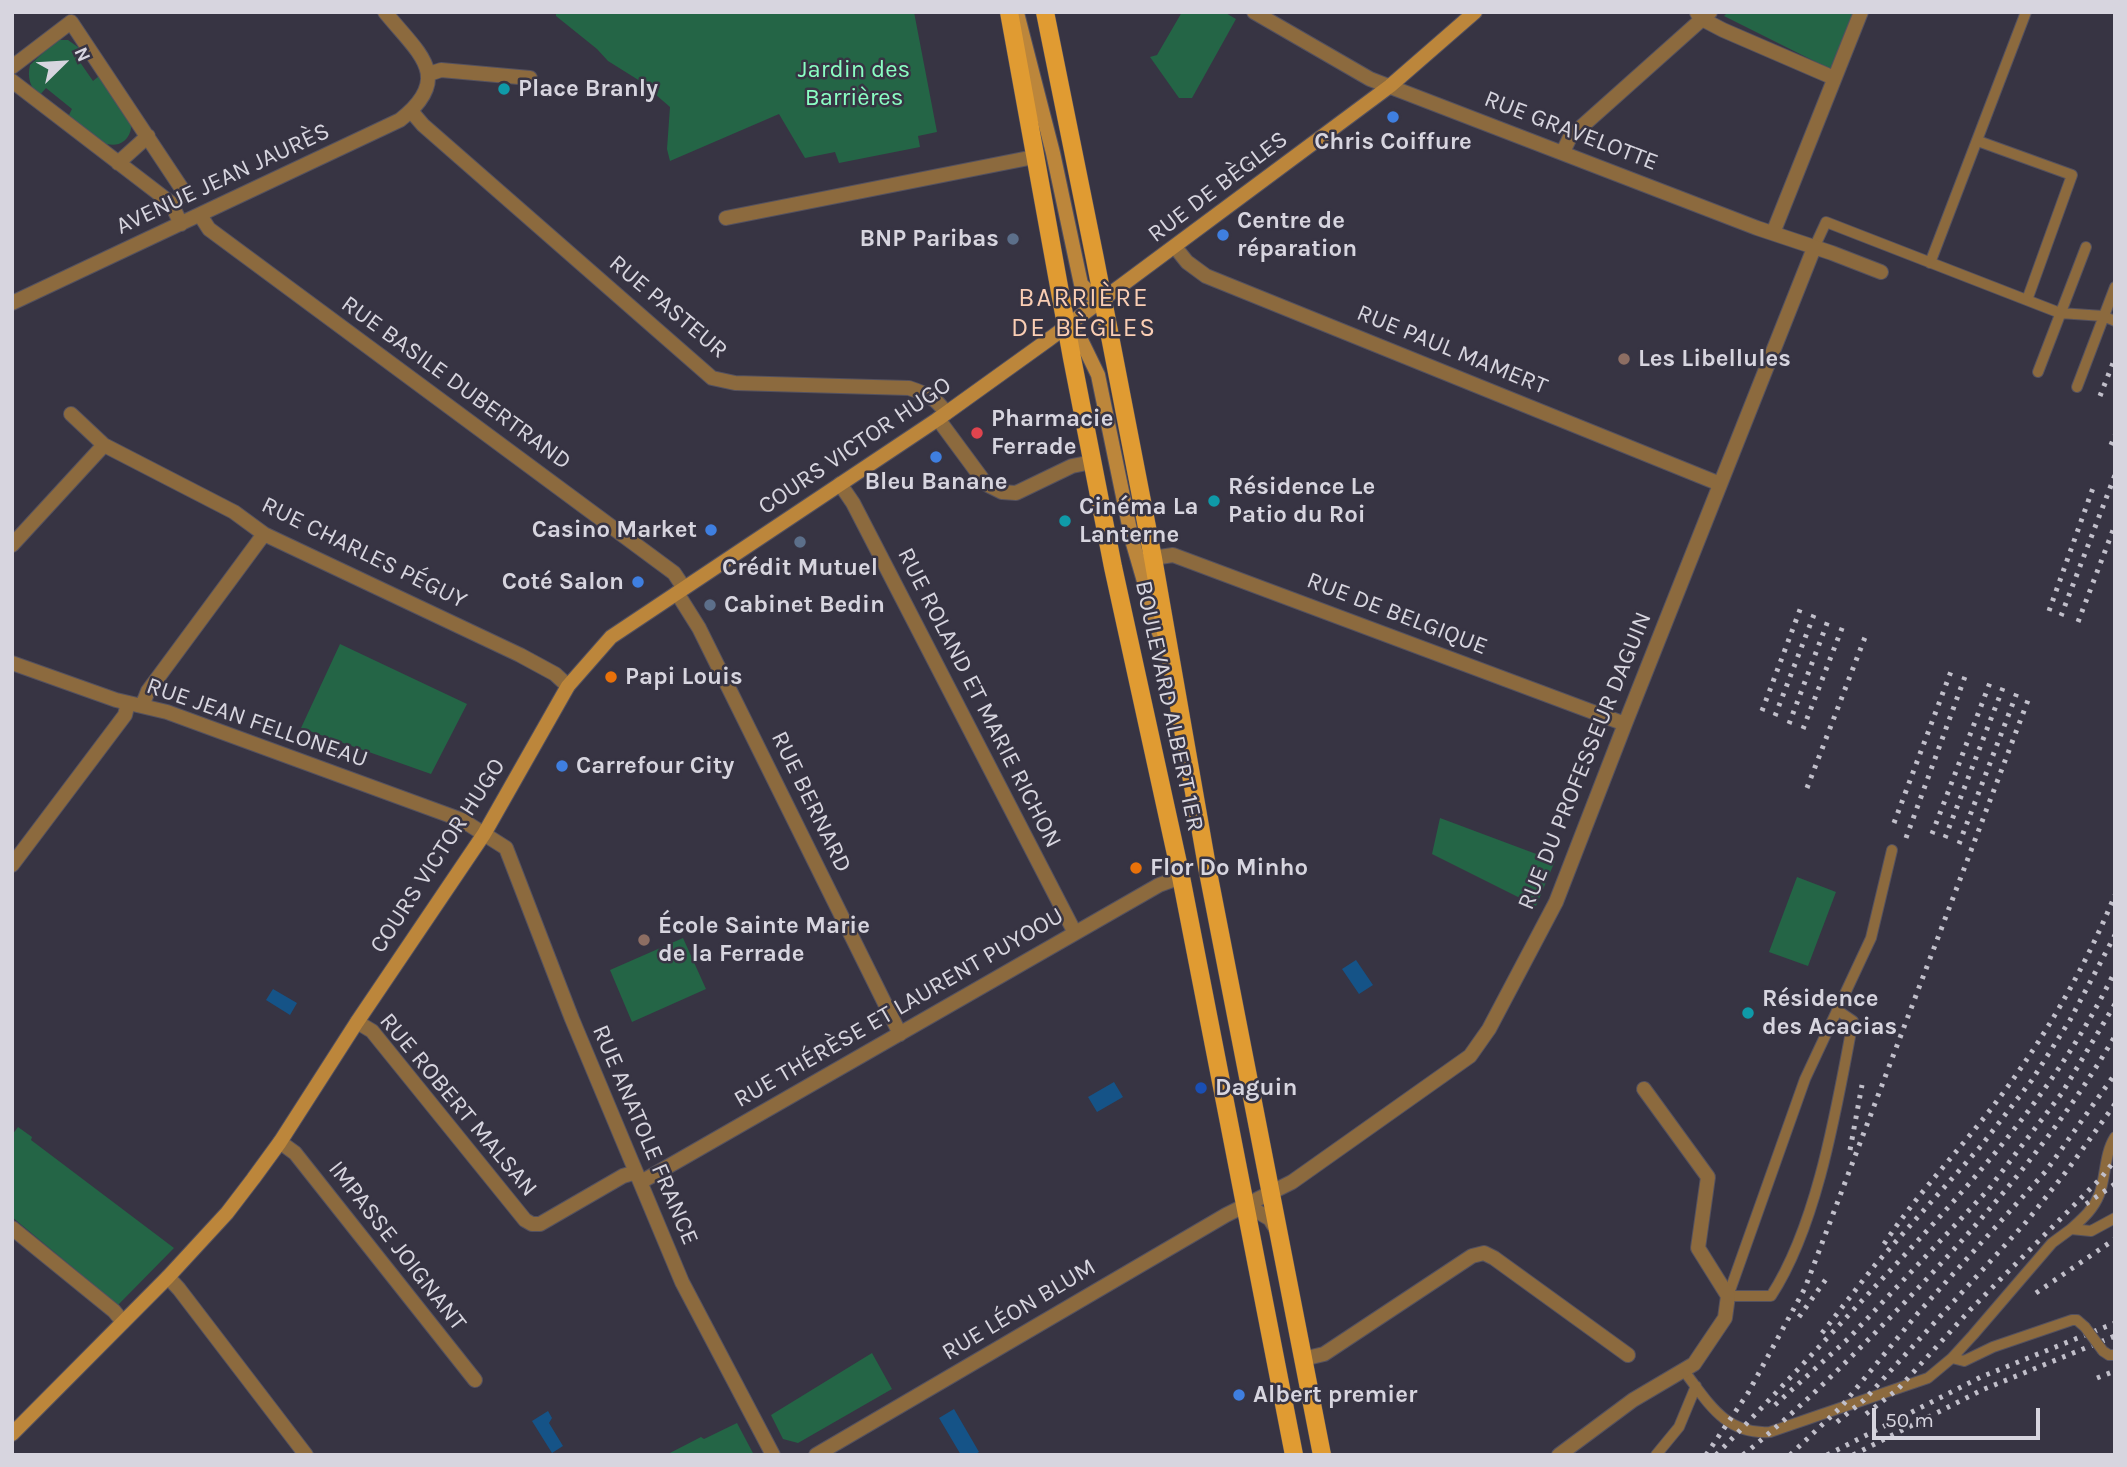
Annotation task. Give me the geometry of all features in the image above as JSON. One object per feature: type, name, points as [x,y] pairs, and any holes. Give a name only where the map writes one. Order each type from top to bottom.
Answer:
[{"type":"main road","name":"BOULEVARD ALBERT 1ER","points":[[1009,12],[1092,462],[1181,877],[1294,1455]]},
{"type":"main road","name":"BOULEVARD ALBERT 1ER","points":[[1045,12],[1153,558],[1208,872],[1322,1455]]},
{"type":"street","points":[[386,12],[423,60],[429,74],[451,70],[530,78]]},
{"type":"street","points":[[1016,12],[1053,153],[1081,284],[1093,296],[1103,300]]},
{"type":"street","name":"RUE GRAVELOTTE","points":[[1254,12],[1370,79],[1881,272]]},
{"type":"street","name":"RUE DE BÈGLES","points":[[980,388],[1175,247],[1390,86],[1475,12]]},
{"type":"street","points":[[1773,233],[1861,12]]},
{"type":"street","points":[[1563,152],[1570,136],[1703,14],[1834,78]]},
{"type":"street","points":[[12,67],[68,17],[186,195]]},
{"type":"street","name":"AVENUE JEAN JAURÈS","points":[[12,303],[389,126],[411,111],[424,96],[429,74]]},
{"type":"street","points":[[12,81],[171,203],[181,224]]},
{"type":"street","name":"RUE PASTEUR","points":[[411,111],[423,125],[712,378],[735,383],[909,388],[929,395],[938,400],[942,416],[986,484],[1002,492],[1016,493],[1072,467],[1092,462]]},
{"type":"street","points":[[118,163],[148,136]]},
{"type":"street","points":[[726,218],[1034,157]]},
{"type":"street","name":"RUE BASILE DUBERTRAND","points":[[200,215],[209,229],[674,573],[681,591]]},
{"type":"street","name":"RUE PAUL MAMERT","points":[[1175,247],[1187,262],[1206,276],[1720,484]]},
{"type":"street","name":"RUE DU PROFESSEUR DAGUIN","points":[[1270,1193],[1292,1182],[1470,1056],[1489,1029],[1556,902],[1814,248]]},
{"type":"street","points":[[1066,327],[1082,342],[1098,375],[1132,540],[1173,681]]},
{"type":"street","name":"COURS VICTOR HUGO","points":[[12,1434],[168,1277],[227,1213],[281,1142],[357,1022],[484,834],[568,686],[611,637],[980,388]]},
{"type":"street","name":"RUE CHARLES PÉGUY","points":[[71,414],[104,445],[234,512],[264,534],[520,655],[555,674],[568,686]]},
{"type":"street","points":[[12,545],[104,445]]},
{"type":"street","name":"RUE ROLAND ET MARIE RICHON","points":[[841,484],[1075,933]]},
{"type":"street","points":[[12,865],[125,715],[148,691],[264,534]]},
{"type":"street","name":"RUE DE BELGIQUE","points":[[1153,558],[1173,555],[1625,724]]},
{"type":"street","name":"RUE BERNARD","points":[[681,591],[900,1034]]},
{"type":"street","name":"RUE JEAN FELLONEAU","points":[[12,663],[135,705],[167,712],[462,820],[484,834]]},
{"type":"street","name":"RUE ANATOLE FRANCE","points":[[484,834],[506,848],[572,1019],[682,1282],[773,1455]]},
{"type":"street","name":"RUE THÉRÈSE ET LAURENT PUYOOU","points":[[638,1177],[900,1034],[1158,886],[1181,877]]},
{"type":"street","name":"RUE ROBERT MALSAN","points":[[357,1022],[372,1031],[525,1220],[532,1224],[540,1224],[623,1176],[638,1177]]},
{"type":"street","points":[[1559,1455],[1633,1400],[1694,1364],[1725,1318],[1728,1296],[1698,1248],[1708,1177],[1644,1089]]},
{"type":"street","name":"IMPASSE JOIGNANT","points":[[281,1142],[295,1153],[475,1380]]},
{"type":"street","points":[[1245,1205],[1270,1193]]},
{"type":"street","points":[[1245,1205],[1270,1219],[1278,1231]]},
{"type":"street","name":"RUE LÉON BLUM","points":[[816,1455],[1245,1205]]},
{"type":"street","points":[[12,1228],[114,1311],[123,1322]]},
{"type":"street","points":[[1303,1359],[1324,1353],[1472,1255],[1484,1253],[1628,1355]]},
{"type":"street","points":[[168,1277],[306,1455]]},
{"type":"lane","points":[[1930,263],[2026,12]]},
{"type":"lane","points":[[1978,141],[2072,176],[2027,300]]},
{"type":"lane","points":[[1814,248],[1826,222],[2060,313],[2103,316],[2115,321]]},
{"type":"lane","points":[[2038,372],[2086,247]]},
{"type":"lane","points":[[2077,387],[2115,287]]},
{"type":"lane","points":[[1837,1010],[1853,1021],[1840,1089],[1812,1204],[1782,1279],[1770,1296],[1728,1296],[1805,1079],[1837,1010],[1871,938],[1892,850]]},
{"type":"lane","points":[[1684,1371],[1718,1415],[1754,1433],[1770,1432],[1928,1378],[1952,1358],[2052,1243],[2090,1212],[2100,1193],[2101,1178],[2115,1136]]},
{"type":"lane","points":[[2071,1229],[2091,1231],[2115,1218]]},
{"type":"lane","points":[[1952,1358],[1964,1361],[1993,1346],[2072,1320],[2077,1320],[2085,1327],[2109,1355],[2115,1355]]},
{"type":"lane","points":[[1656,1455],[1679,1427],[1696,1386]]},
{"type":"green space","name":"Jardin des Barrières","points":[[556,12],[914,12],[937,132],[918,136],[920,147],[839,163],[835,152],[805,158],[779,114],[670,161],[667,149],[670,107],[640,81],[608,61],[556,16]]},
{"type":"green space","points":[[1182,12],[1224,12],[1236,19],[1192,98],[1179,98],[1150,57],[1157,55]]},
{"type":"green space","points":[[1728,12],[1854,12],[1832,70],[1724,16]]},
{"type":"green space","points":[[57,40],[68,40],[82,50],[75,55],[93,81],[99,76],[123,108],[131,127],[124,141],[109,145],[94,138],[68,117],[72,109],[46,88],[39,96],[33,89],[29,78],[30,65]]},
{"type":"green space","points":[[340,644],[467,704],[431,774],[301,728]]},
{"type":"green space","points":[[1440,818],[1555,861],[1536,906],[1432,854]]},
{"type":"green space","points":[[1797,877],[1836,892],[1808,966],[1769,952]]},
{"type":"green space","points":[[683,938],[706,989],[632,1022],[610,970]]},
{"type":"green space","points":[[18,1127],[32,1137],[31,1140],[174,1248],[118,1305],[12,1217],[12,1135]]},
{"type":"green space","points":[[872,1353],[892,1389],[798,1443],[783,1439],[771,1415]]},
{"type":"green space","points":[[737,1423],[754,1455],[666,1455],[701,1437],[704,1439]]},
{"type":"water","points":[[1356,960],[1373,985],[1359,994],[1342,969]]},
{"type":"water","points":[[273,989],[297,1003],[290,1015],[266,1000]]},
{"type":"water","points":[[1114,1082],[1123,1097],[1097,1112],[1088,1097]]},
{"type":"water","points":[[954,1409],[979,1452],[974,1455],[961,1455],[939,1418]]},
{"type":"water","points":[[548,1411],[552,1418],[549,1423],[563,1446],[552,1453],[532,1421]]},
{"type":"railway","points":[[2100,396],[2115,358]]},
{"type":"railway","points":[[2111,445],[2115,435]]},
{"type":"railway","points":[[2061,616],[2115,475]]},
{"type":"railway","points":[[2049,611],[2094,485]]},
{"type":"railway","points":[[2078,622],[2115,525]]},
{"type":"railway","points":[[1762,711],[1801,607]]},
{"type":"railway","points":[[1775,716],[1815,612]]},
{"type":"railway","points":[[1789,724],[1829,618]]},
{"type":"railway","points":[[1803,729],[1844,623]]},
{"type":"railway","points":[[1807,788],[1867,632]]},
{"type":"railway","points":[[1894,823],[1953,666]]},
{"type":"railway","points":[[1906,838],[1967,671]]},
{"type":"railway","points":[[1932,834],[1991,680]]},
{"type":"railway","points":[[1945,838],[2004,685]]},
{"type":"railway","points":[[1959,844],[2018,690]]},
{"type":"railway","points":[[1706,1455],[1748,1393],[1805,1288],[2030,695]]},
{"type":"railway","points":[[1884,1244],[1994,1105],[2029,1056],[2076,978],[2115,895]]},
{"type":"railway","points":[[1822,1333],[1875,1265],[1981,1146],[2032,1080],[2070,1020],[2115,935]]},
{"type":"railway","points":[[1716,1455],[1981,1170],[2040,1095],[2067,1055],[2115,971]]},
{"type":"railway","points":[[1775,1405],[1849,1338],[1988,1190],[2062,1093],[2115,1004]]},
{"type":"railway","points":[[1743,1455],[1846,1362],[1963,1240],[2044,1142],[2115,1036]]},
{"type":"railway","points":[[1790,1455],[1841,1407],[1918,1313],[2046,1171],[2115,1074]]},
{"type":"railway","points":[[1850,1150],[1862,1085]]},
{"type":"railway","points":[[1837,1422],[1864,1400],[2027,1221],[2115,1104]]},
{"type":"railway","points":[[1866,1414],[1898,1389],[1970,1310],[2101,1178],[2115,1160]]},
{"type":"railway","points":[[2086,1204],[2115,1184]]},
{"type":"railway","points":[[2036,1293],[2115,1239]]},
{"type":"railway","points":[[1799,1317],[1829,1275]]},
{"type":"railway","points":[[1827,1455],[1981,1377],[2115,1323]]},
{"type":"railway","points":[[1853,1455],[1982,1390],[2115,1336]]},
{"type":"railway","points":[[2097,1378],[2115,1371]]},
{"type":"place","name":"Place Branly","points":[[504,89]]},
{"type":"place","name":"Chris Coiffure","points":[[1393,117]]},
{"type":"place","name":"Centre de réparation","points":[[1223,235]]},
{"type":"place","name":"BNP Paribas","points":[[1013,239]]},
{"type":"place","name":"Les Libellules","points":[[1624,359]]},
{"type":"place","name":"Pharmacie Ferrade","points":[[977,433]]},
{"type":"place","name":"Bleu Banane","points":[[936,457]]},
{"type":"place","name":"Résidence Le Patio du Roi","points":[[1214,501]]},
{"type":"place","name":"Cinéma La Lanterne","points":[[1065,521]]},
{"type":"place","name":"Casino Market","points":[[711,530]]},
{"type":"place","name":"Crédit Mutuel","points":[[800,542]]},
{"type":"place","name":"Coté Salon","points":[[638,582]]},
{"type":"place","name":"Cabinet Bedin","points":[[710,605]]},
{"type":"place","name":"Papi Louis","points":[[611,677]]},
{"type":"place","name":"Carrefour City","points":[[562,766]]},
{"type":"place","name":"Flor Do Minho","points":[[1136,868]]},
{"type":"place","name":"École Sainte Marie de la Ferrade","points":[[644,940]]},
{"type":"place","name":"Résidence des Acacias","points":[[1748,1013]]},
{"type":"place","name":"Daguin","points":[[1201,1088]]},
{"type":"place","name":"Albert premier","points":[[1239,1395]]},
{"type":"district","name":"BARRIÈRE DE BÈGLES","points":[[1084,314]]}]
